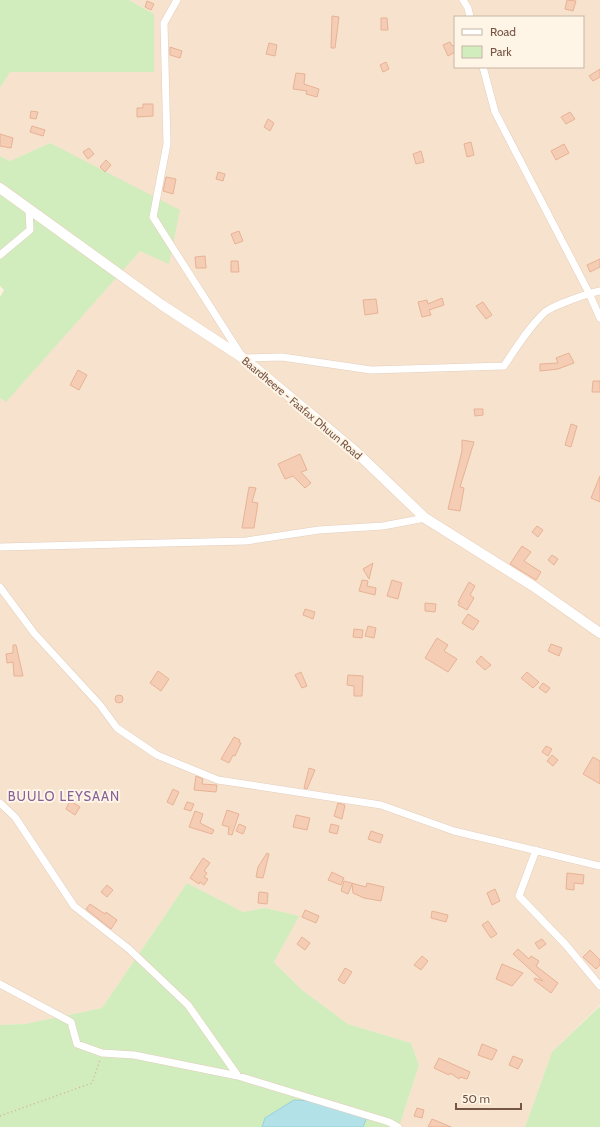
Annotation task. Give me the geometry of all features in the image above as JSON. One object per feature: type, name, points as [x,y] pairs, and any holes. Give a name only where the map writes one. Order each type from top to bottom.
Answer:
[{"type":"main road","name":"Baardheere - Faafax Dhuun Road","points":[[0,188],[162,305],[243,358],[354,450],[425,518],[533,586],[600,633]]},
{"type":"street","points":[[177,0],[164,23],[167,144],[153,218],[243,358],[282,357],[371,370],[504,366],[523,338],[546,311],[589,293],[600,291]]},
{"type":"street","points":[[462,0],[468,8],[470,16]]},
{"type":"street","points":[[483,68],[495,112],[589,293],[600,318]]},
{"type":"street","points":[[0,255],[30,230],[29,209]]},
{"type":"street","points":[[0,547],[246,541],[319,530],[383,526],[425,518]]},
{"type":"street","points":[[0,587],[34,633],[100,705],[116,728],[157,755],[218,780],[381,805],[454,831],[600,866]]},
{"type":"street","points":[[0,803],[15,817],[74,906],[129,949],[188,1005],[238,1076]]},
{"type":"street","points":[[536,850],[519,896],[566,945],[600,986]]},
{"type":"street","points":[[0,984],[71,1022],[77,1044],[102,1053],[134,1055],[238,1076],[389,1122],[398,1127]]},
{"type":"path","points":[[0,1116],[92,1083],[102,1053]]},
{"type":"shaded area","points":[[129,0],[600,0],[600,1005],[552,1052],[525,1127],[399,1127],[419,1065],[411,1043],[348,1024],[302,990],[274,962],[298,916],[265,908],[243,912],[187,883],[102,1008],[25,1024],[0,1025],[0,398],[6,401],[140,251],[98,169],[50,143],[10,161],[0,156],[0,88],[10,72],[154,71],[154,14]]},
{"type":"green space","points":[[0,0],[129,0],[154,14],[154,72],[10,72],[0,88]]},
{"type":"green space","points":[[50,143],[180,210],[169,264],[140,251],[6,402],[0,398],[0,297],[4,290],[0,286],[0,156],[10,161]]},
{"type":"green space","points":[[187,883],[243,912],[265,908],[299,916],[274,962],[302,990],[348,1024],[411,1043],[419,1065],[399,1127],[0,1127],[0,1025],[25,1024],[102,1008]]},
{"type":"green space","points":[[600,1006],[600,1127],[525,1127],[552,1052]]},
{"type":"water","points":[[294,1100],[313,1101],[367,1117],[363,1127],[262,1127],[265,1118]]},
{"type":"building","points":[[567,0],[576,1],[573,11],[565,9]]},
{"type":"building","points":[[147,1],[154,4],[151,10],[145,7]]},
{"type":"building","points":[[332,16],[339,17],[335,48],[331,48]]},
{"type":"building","points":[[381,18],[387,18],[388,30],[381,30]]},
{"type":"building","points":[[450,42],[452,46],[454,45],[454,53],[448,56],[443,45]]},
{"type":"building","points":[[269,43],[277,45],[275,56],[266,54]]},
{"type":"building","points":[[170,47],[182,51],[180,58],[170,55]]},
{"type":"building","points":[[386,62],[389,69],[383,72],[380,65]]},
{"type":"building","points":[[600,69],[600,77],[593,81],[589,76]]},
{"type":"building","points":[[296,73],[305,74],[304,84],[319,89],[317,97],[306,94],[307,91],[293,89]]},
{"type":"building","points":[[143,104],[153,104],[153,116],[137,117],[137,108],[143,108]]},
{"type":"building","points":[[31,111],[38,112],[36,119],[30,118]]},
{"type":"building","points":[[570,112],[575,119],[566,124],[561,117]]},
{"type":"building","points":[[268,119],[274,123],[270,131],[264,127]]},
{"type":"building","points":[[32,126],[45,130],[43,136],[30,132]]},
{"type":"building","points":[[0,134],[13,138],[11,148],[0,146]]},
{"type":"building","points":[[471,142],[474,155],[467,157],[464,144]]},
{"type":"building","points":[[564,144],[569,153],[556,160],[551,151]]},
{"type":"building","points":[[89,148],[94,154],[88,159],[83,152]]},
{"type":"building","points":[[421,151],[424,162],[416,164],[413,154]]},
{"type":"building","points":[[106,160],[111,165],[105,172],[100,167]]},
{"type":"building","points":[[218,172],[225,174],[223,181],[216,179]]},
{"type":"building","points":[[166,177],[176,179],[173,194],[163,191]]},
{"type":"building","points":[[239,231],[243,241],[235,244],[231,234]]},
{"type":"building","points":[[205,256],[206,268],[196,268],[195,257]]},
{"type":"building","points":[[600,259],[600,267],[590,272],[587,265]]},
{"type":"building","points":[[231,261],[238,261],[239,272],[231,272]]},
{"type":"building","points":[[442,298],[444,305],[429,310],[431,315],[422,317],[418,302],[427,300],[428,304]]},
{"type":"building","points":[[376,299],[378,313],[365,315],[363,300]]},
{"type":"building","points":[[483,302],[492,315],[486,319],[476,306]]},
{"type":"building","points":[[569,353],[574,363],[558,369],[540,371],[540,364],[558,363],[556,358]]},
{"type":"building","points":[[78,370],[87,375],[79,390],[70,385]]},
{"type":"building","points":[[593,381],[600,381],[600,392],[592,392]]},
{"type":"building","points":[[474,409],[483,409],[483,415],[475,416]]},
{"type":"building","points":[[571,424],[577,426],[571,447],[565,445]]},
{"type":"building","points":[[462,440],[474,442],[460,487],[464,488],[460,511],[448,509],[462,451]]},
{"type":"building","points":[[300,454],[307,470],[301,472],[311,483],[305,488],[293,476],[285,479],[278,464]]},
{"type":"building","points":[[600,476],[600,502],[591,498]]},
{"type":"building","points":[[249,487],[256,488],[252,502],[258,503],[254,528],[242,528]]},
{"type":"building","points":[[537,526],[543,530],[538,537],[532,532]]},
{"type":"building","points":[[522,546],[531,552],[524,561],[541,572],[536,580],[510,564]]},
{"type":"building","points":[[552,555],[558,559],[554,565],[548,560]]},
{"type":"building","points":[[373,563],[369,579],[363,569]]},
{"type":"building","points":[[362,580],[368,581],[367,586],[376,588],[375,595],[359,591]]},
{"type":"building","points":[[392,580],[402,583],[398,599],[387,596]]},
{"type":"building","points":[[469,582],[475,586],[470,595],[474,598],[467,610],[458,605],[460,602],[458,602]]},
{"type":"building","points":[[425,603],[436,604],[435,612],[425,611]]},
{"type":"building","points":[[305,609],[315,612],[313,619],[303,615]]},
{"type":"building","points":[[468,614],[479,621],[473,630],[462,623]]},
{"type":"building","points":[[368,626],[376,628],[374,638],[365,636]]},
{"type":"building","points":[[354,629],[363,630],[362,638],[353,637]]},
{"type":"building","points":[[437,638],[448,645],[444,651],[457,659],[448,672],[425,658]]},
{"type":"building","points":[[551,644],[562,648],[559,656],[548,651]]},
{"type":"building","points":[[13,645],[16,645],[23,676],[14,676],[13,662],[7,663],[6,654],[13,653]]},
{"type":"building","points":[[481,656],[491,665],[485,670],[476,662]]},
{"type":"building","points":[[158,671],[169,679],[161,691],[150,683]]},
{"type":"building","points":[[301,672],[307,686],[302,688],[295,675]]},
{"type":"building","points":[[527,672],[539,682],[533,688],[521,678]]},
{"type":"building","points":[[348,675],[363,676],[362,696],[354,696],[354,686],[347,685]]},
{"type":"building","points":[[543,683],[550,688],[546,693],[539,688]]},
{"type":"building","points":[[117,695],[121,695],[123,699],[121,703],[117,703],[115,701],[115,697]]},
{"type":"building","points":[[234,737],[240,740],[239,742],[241,743],[235,756],[233,755],[229,763],[221,759]]},
{"type":"building","points":[[546,746],[552,749],[548,756],[542,752]]},
{"type":"building","points":[[552,755],[558,760],[553,766],[547,761]]},
{"type":"building","points":[[593,757],[600,761],[600,784],[583,774]]},
{"type":"building","points":[[309,768],[315,770],[307,789],[304,788]]},
{"type":"building","points":[[196,776],[203,779],[202,784],[217,785],[216,792],[194,790]]},
{"type":"building","points":[[173,789],[179,792],[173,805],[167,802]]},
{"type":"building","points":[[70,801],[80,807],[75,815],[66,809]]},
{"type":"building","points":[[187,802],[194,804],[191,811],[184,809]]},
{"type":"building","points":[[338,803],[345,805],[342,819],[334,816]]},
{"type":"building","points":[[227,810],[239,814],[232,835],[228,834],[229,827],[222,825]]},
{"type":"building","points":[[195,811],[203,814],[200,823],[214,830],[212,834],[189,827]]},
{"type":"building","points":[[296,815],[310,818],[307,830],[293,827]]},
{"type":"building","points":[[239,824],[246,827],[243,834],[236,831]]},
{"type":"building","points":[[331,824],[339,826],[337,834],[329,832]]},
{"type":"building","points":[[371,831],[383,835],[380,843],[368,839]]},
{"type":"building","points":[[267,853],[269,854],[263,878],[256,877],[258,867]]},
{"type":"building","points":[[203,858],[210,863],[204,871],[207,873],[204,877],[208,879],[204,885],[200,882],[199,884],[190,878]]},
{"type":"building","points":[[332,872],[344,878],[341,885],[328,880]]},
{"type":"building","points":[[567,873],[584,875],[583,884],[574,883],[574,890],[566,889]]},
{"type":"building","points":[[344,881],[366,887],[367,883],[384,887],[381,901],[364,898],[353,893],[352,884],[348,894],[341,891]]},
{"type":"building","points":[[107,885],[113,890],[107,897],[101,892]]},
{"type":"building","points":[[495,889],[500,901],[492,905],[487,893]]},
{"type":"building","points":[[259,892],[268,893],[267,904],[258,903]]},
{"type":"building","points":[[90,904],[105,914],[106,912],[117,920],[111,929],[86,909]]},
{"type":"building","points":[[305,910],[319,916],[316,923],[302,917]]},
{"type":"building","points":[[432,911],[448,915],[446,922],[431,918]]},
{"type":"building","points":[[488,921],[497,934],[491,938],[482,925]]},
{"type":"building","points":[[302,937],[310,943],[305,950],[297,944]]},
{"type":"building","points":[[542,939],[546,944],[539,949],[535,943]]},
{"type":"building","points":[[518,949],[529,959],[531,956],[539,961],[536,966],[558,983],[551,993],[534,980],[535,978],[543,981],[513,954]]},
{"type":"building","points":[[590,950],[600,960],[600,965],[596,969],[583,957]]},
{"type":"building","points":[[422,956],[428,961],[421,970],[414,965]]},
{"type":"building","points":[[502,964],[523,973],[512,986],[496,979]]},
{"type":"building","points":[[345,968],[352,972],[344,984],[338,980]]},
{"type":"building","points":[[482,1044],[497,1050],[492,1060],[478,1055]]},
{"type":"building","points":[[513,1056],[523,1060],[518,1069],[509,1065]]},
{"type":"building","points":[[439,1058],[470,1072],[467,1079],[460,1077],[459,1079],[450,1073],[449,1075],[434,1068]]},
{"type":"building","points":[[417,1108],[424,1110],[422,1118],[414,1116]]},
{"type":"building","points":[[432,1119],[451,1127],[428,1127]]},
{"type":"district","name":"BUULO LEYSAAN","points":[[64,796]]}]
